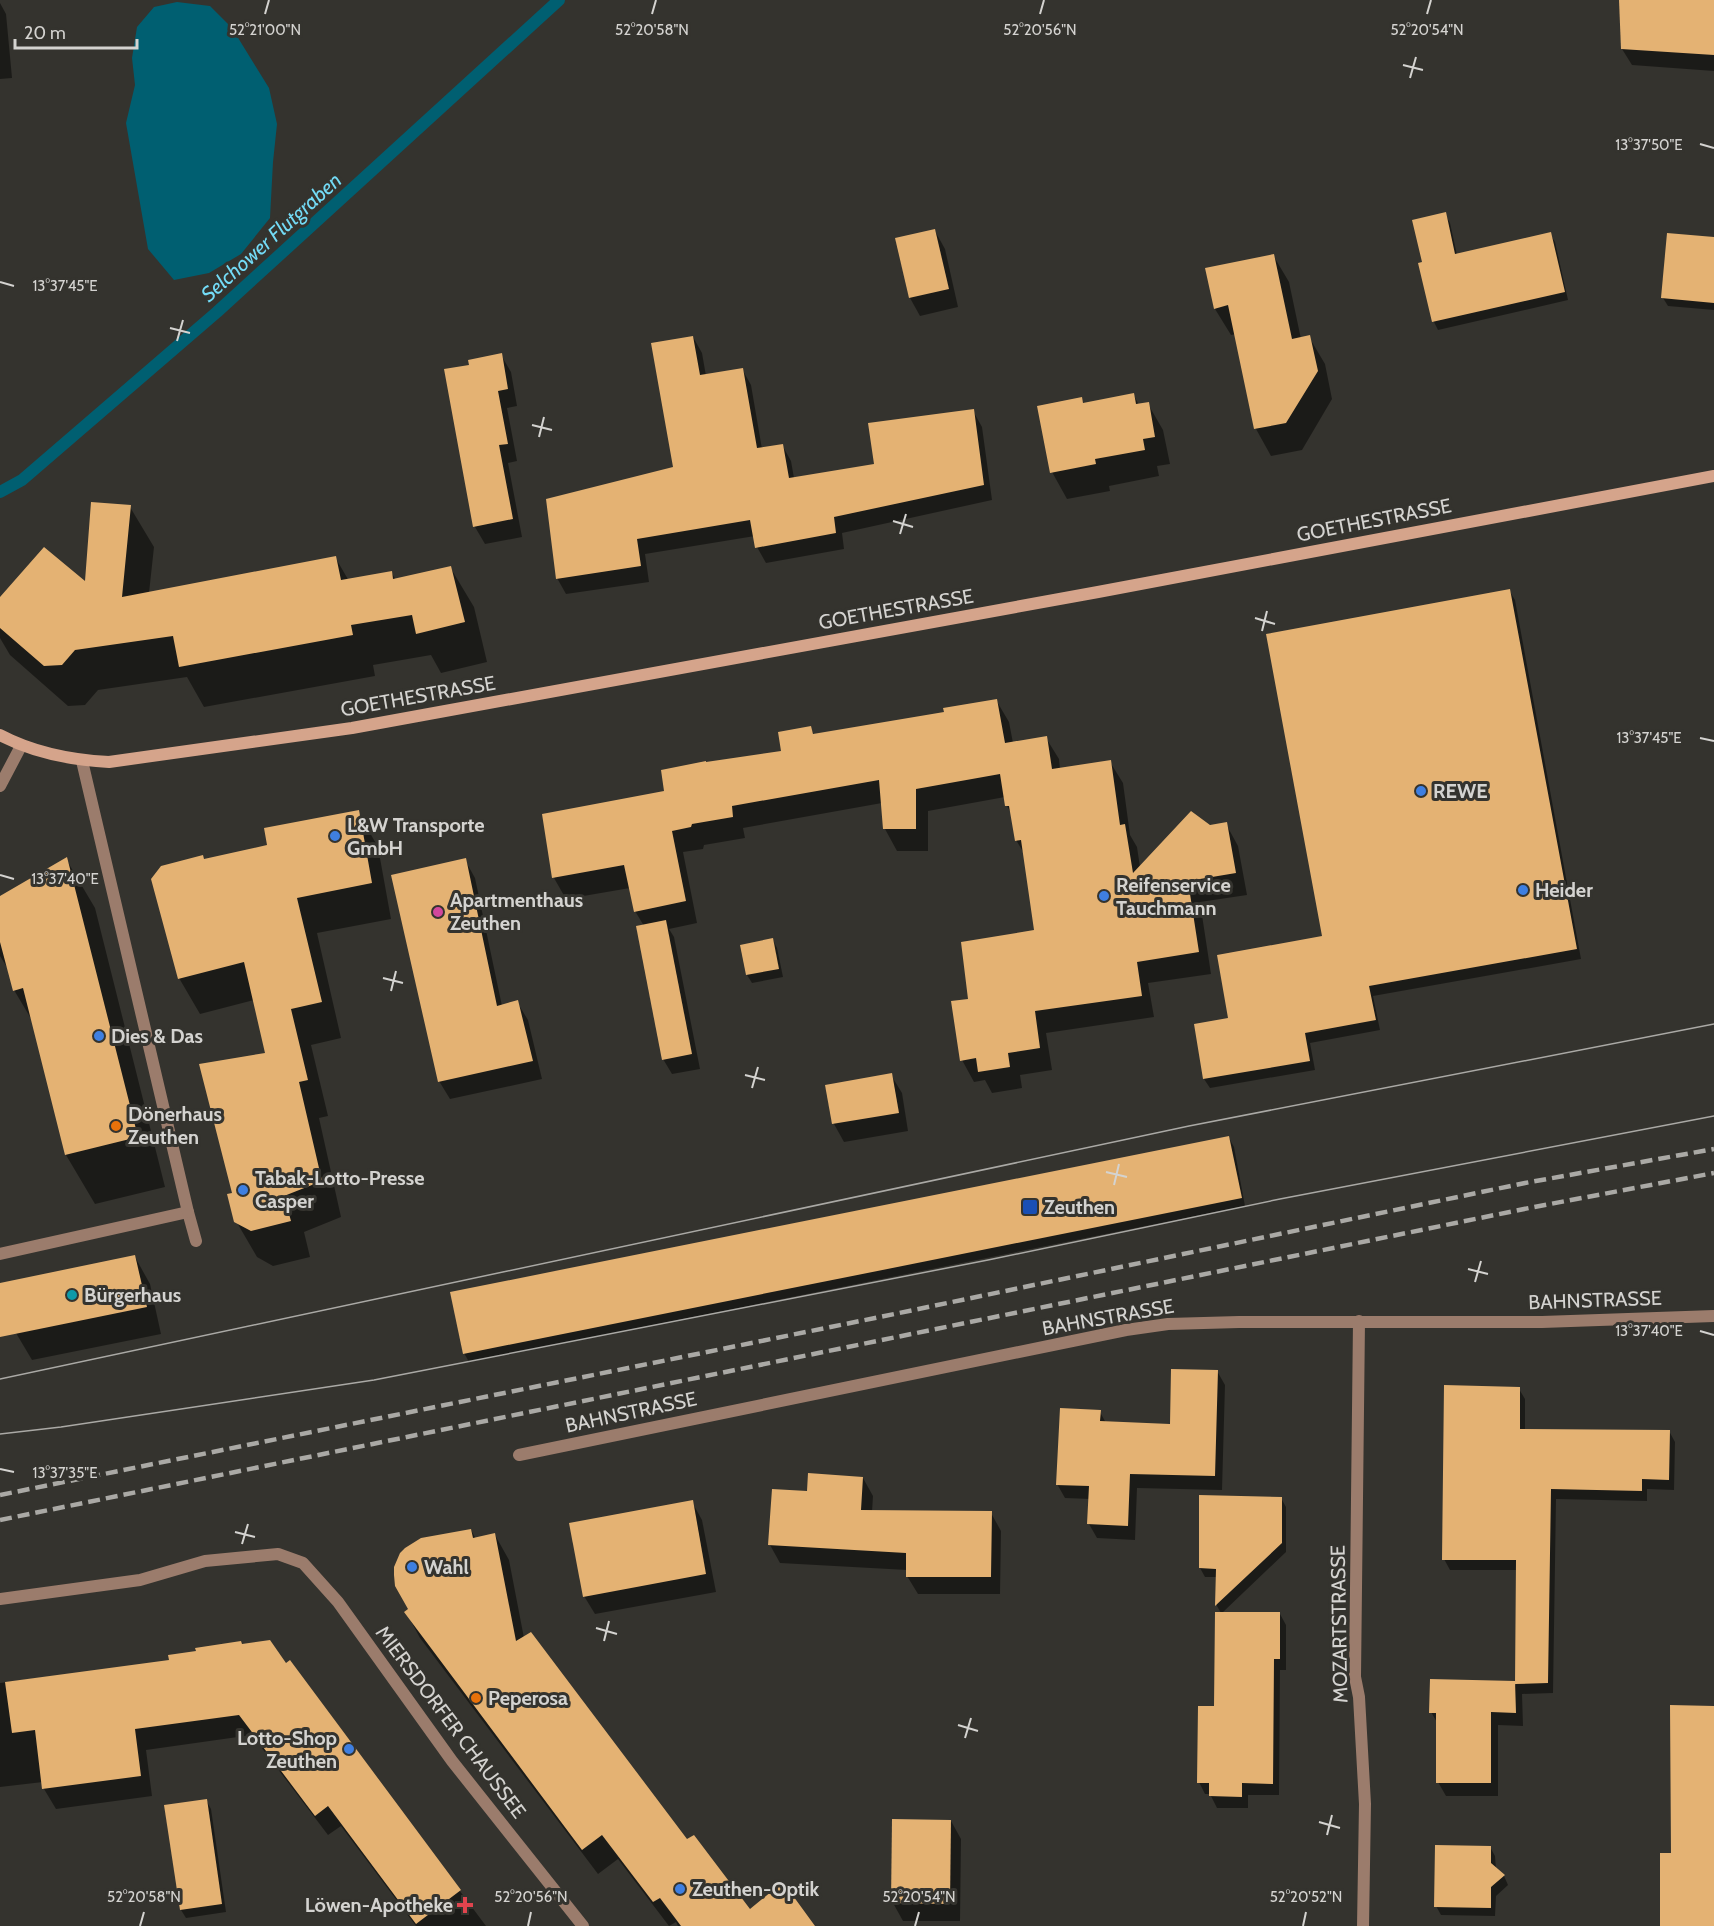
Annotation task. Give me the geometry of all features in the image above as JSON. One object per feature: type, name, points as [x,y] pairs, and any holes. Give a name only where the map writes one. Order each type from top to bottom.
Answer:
[{"type":"main road","name":"GOETHESTRASSE","points":[[0,735],[21,746],[82,761],[109,762],[352,728],[1098,592],[1714,476]]},
{"type":"street","points":[[0,786],[21,746]]},
{"type":"street","points":[[82,761],[196,1241]]},
{"type":"street","points":[[0,1254],[188,1212]]},
{"type":"street","name":"BAHNSTRASSE","points":[[519,1455],[1126,1330],[1168,1324],[1305,1321],[1542,1322],[1714,1316]]},
{"type":"street","name":"MOZARTSTRASSE","points":[[1359,1322],[1355,1677],[1359,1697],[1365,1804],[1363,1926]]},
{"type":"street","name":"MIERSDORFER CHAUSSEE","points":[[0,1599],[140,1580],[205,1561],[278,1554],[303,1563],[338,1602],[452,1761],[583,1926]]},
{"type":"water","points":[[177,2],[210,6],[232,28],[269,88],[277,124],[270,218],[241,254],[209,273],[174,280],[148,249],[126,123],[135,85],[132,58],[137,27],[154,7]]},
{"type":"building","points":[[1619,0],[1714,0],[1714,55],[1621,49]]},
{"type":"building","points":[[1446,212],[1455,254],[1551,232],[1565,292],[1432,322],[1418,263],[1422,262],[1412,220]]},
{"type":"building","points":[[935,229],[949,289],[909,298],[895,238]]},
{"type":"building","points":[[1667,233],[1714,237],[1714,303],[1661,298]]},
{"type":"building","points":[[1274,254],[1292,339],[1310,335],[1318,371],[1286,423],[1254,429],[1228,305],[1214,309],[1205,268]]},
{"type":"building","points":[[693,336],[700,375],[743,368],[757,448],[783,444],[789,478],[874,464],[868,423],[974,409],[984,485],[834,517],[836,533],[755,548],[750,520],[637,539],[641,566],[556,579],[546,499],[673,467],[651,343]]},
{"type":"building","points":[[502,353],[508,389],[498,391],[508,444],[499,445],[513,519],[473,527],[444,369],[469,365],[468,360]]},
{"type":"building","points":[[1134,393],[1136,404],[1149,402],[1155,437],[1143,439],[1145,450],[1095,459],[1096,464],[1050,473],[1037,406],[1082,397],[1083,403]]},
{"type":"building","points":[[91,502],[131,505],[122,597],[336,556],[341,580],[392,571],[393,579],[451,566],[465,622],[416,634],[412,615],[351,625],[353,635],[179,667],[173,636],[75,650],[62,665],[44,666],[0,628],[0,597],[44,547],[85,581]]},
{"type":"building","name":"REWE","points":[[1510,589],[1577,949],[1369,986],[1376,1020],[1305,1033],[1310,1061],[1203,1079],[1194,1024],[1228,1018],[1217,955],[1322,936],[1266,634]]},
{"type":"building","points":[[997,699],[1005,743],[1047,736],[1052,769],[1111,760],[1120,825],[1125,824],[1133,873],[1191,811],[1210,825],[1227,822],[1236,873],[1188,881],[1199,952],[1137,962],[1142,996],[1035,1011],[1040,1048],[1008,1053],[1010,1067],[978,1072],[976,1058],[960,1061],[951,1001],[968,999],[961,942],[1034,930],[1021,840],[1015,841],[1009,806],[1005,806],[1000,774],[916,789],[916,829],[883,829],[879,780],[732,806],[733,817],[692,824],[691,827],[672,831],[686,901],[634,912],[624,865],[552,878],[542,814],[664,791],[661,770],[706,761],[781,751],[778,732],[811,726],[813,734],[944,712],[943,708]]},
{"type":"building","points":[[359,810],[372,883],[297,898],[322,1002],[291,1009],[308,1080],[299,1082],[322,1181],[284,1196],[291,1221],[251,1231],[234,1222],[227,1194],[232,1193],[199,1064],[265,1053],[244,962],[178,979],[151,879],[161,866],[203,855],[204,859],[267,845],[264,828]]},
{"type":"building","points":[[67,857],[138,1137],[65,1155],[23,988],[13,991],[0,942],[0,896]]},
{"type":"building","points":[[466,858],[497,1006],[518,1000],[533,1061],[438,1082],[391,875]]},
{"type":"building","points":[[666,920],[692,1054],[662,1060],[636,926]]},
{"type":"building","points":[[773,938],[779,969],[746,975],[740,945]]},
{"type":"building","points":[[892,1073],[899,1113],[832,1124],[825,1085]]},
{"type":"building","points":[[1229,1136],[1242,1198],[463,1354],[450,1292]]},
{"type":"building","name":"Bürgerhaus","points":[[135,1255],[147,1307],[0,1337],[0,1283]]},
{"type":"building","points":[[1171,1369],[1218,1370],[1215,1476],[1130,1474],[1128,1526],[1087,1524],[1089,1486],[1056,1485],[1060,1408],[1101,1410],[1100,1421],[1170,1424]]},
{"type":"building","points":[[1444,1385],[1520,1387],[1520,1429],[1670,1430],[1669,1480],[1642,1479],[1642,1491],[1551,1489],[1548,1683],[1515,1684],[1516,1560],[1442,1560]]},
{"type":"building","points":[[808,1473],[863,1477],[861,1510],[992,1511],[991,1577],[906,1577],[906,1553],[768,1545],[772,1489],[807,1491]]},
{"type":"building","points":[[1199,1495],[1282,1497],[1282,1543],[1215,1606],[1216,1569],[1199,1568]]},
{"type":"building","points":[[693,1500],[706,1574],[583,1597],[569,1523]]},
{"type":"building","points":[[471,1529],[473,1538],[495,1533],[516,1641],[531,1632],[687,1839],[694,1835],[750,1909],[783,1882],[815,1926],[681,1926],[660,1898],[653,1902],[602,1835],[582,1850],[404,1612],[408,1609],[395,1586],[394,1567],[400,1553],[405,1548],[421,1538]]},
{"type":"building","points":[[1215,1612],[1280,1612],[1280,1659],[1274,1659],[1273,1784],[1242,1783],[1242,1797],[1209,1796],[1209,1783],[1197,1783],[1198,1706],[1214,1706]]},
{"type":"building","points":[[270,1640],[286,1663],[290,1660],[461,1890],[416,1924],[328,1806],[315,1816],[239,1715],[135,1729],[141,1776],[42,1789],[35,1730],[12,1733],[5,1682],[169,1660],[168,1655],[196,1651],[195,1648],[241,1641],[242,1644]]},
{"type":"building","points":[[1430,1679],[1515,1681],[1516,1713],[1491,1712],[1491,1783],[1436,1783],[1436,1713],[1429,1713]]},
{"type":"building","points":[[1670,1705],[1714,1706],[1714,1926],[1660,1926],[1660,1853],[1671,1853]]},
{"type":"building","points":[[207,1799],[222,1904],[180,1910],[164,1805]]},
{"type":"building","points":[[892,1819],[951,1820],[950,1904],[891,1903]]},
{"type":"building","points":[[1435,1845],[1491,1846],[1491,1863],[1505,1875],[1491,1887],[1491,1908],[1434,1907]]},
{"type":"waterway","name":"Selchower Flutgraben","points":[[0,492],[22,480],[217,312],[559,0]]},
{"type":"tram line","points":[[0,1379],[1189,1126],[1714,1024]]},
{"type":"tram line","points":[[0,1434],[374,1380],[988,1260],[1280,1199],[1714,1116]]},
{"type":"railway","points":[[0,1495],[880,1317],[1525,1183],[1714,1149]]},
{"type":"railway","points":[[0,1520],[1529,1208],[1714,1173]]},
{"type":"place","name":"REWE","points":[[1421,791]]},
{"type":"place","name":"L&W Transporte GmbH","points":[[335,836]]},
{"type":"place","name":"Heider","points":[[1523,890]]},
{"type":"place","name":"Reifenservice Tauchmann","points":[[1104,896]]},
{"type":"place","name":"Apartmenthaus Zeuthen","points":[[438,912]]},
{"type":"place","name":"Dies & Das","points":[[99,1036]]},
{"type":"place","name":"Dönerhaus Zeuthen","points":[[116,1126]]},
{"type":"place","name":"Tabak-Lotto-Presse Casper","points":[[243,1190]]},
{"type":"place","name":"Zeuthen","points":[[1030,1207]]},
{"type":"place","name":"Bürgerhaus","points":[[72,1295]]},
{"type":"place","name":"Wahl","points":[[412,1567]]},
{"type":"place","name":"Peperosa","points":[[476,1698]]},
{"type":"place","name":"Lotto-Shop Zeuthen","points":[[349,1749]]},
{"type":"place","name":"Zeuthen-Optik","points":[[680,1889]]},
{"type":"place","name":"Löwen-Apotheke","points":[[465,1905]]}]
